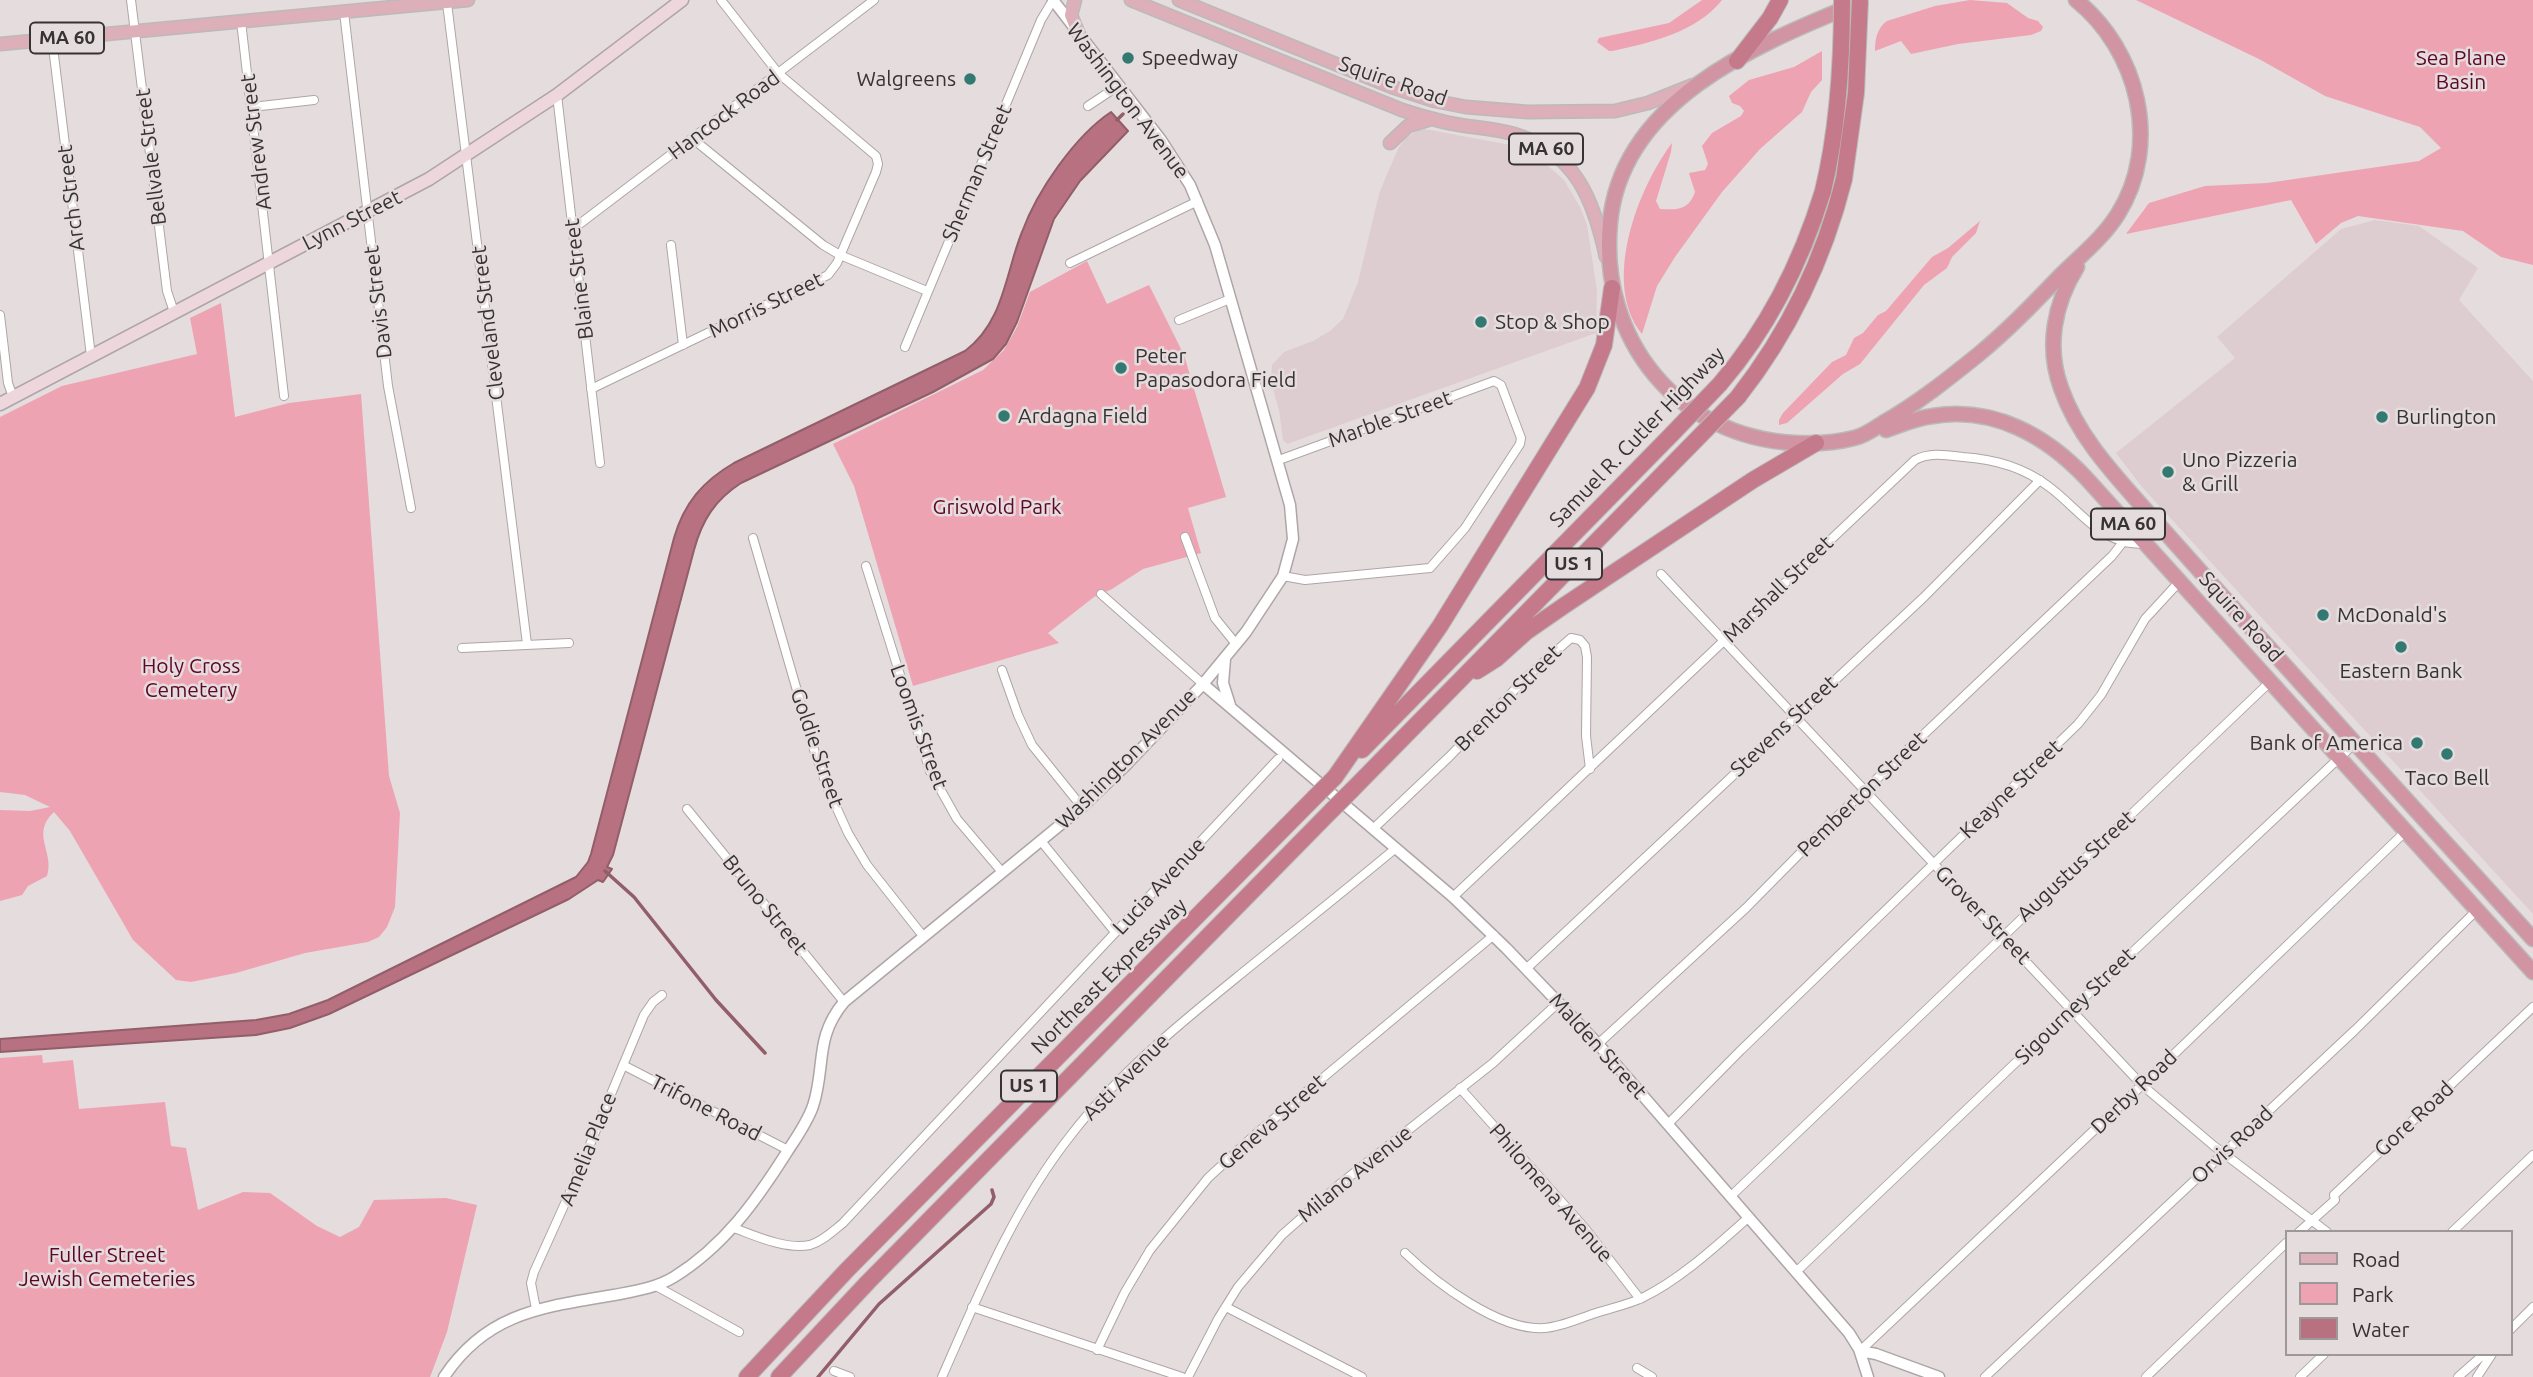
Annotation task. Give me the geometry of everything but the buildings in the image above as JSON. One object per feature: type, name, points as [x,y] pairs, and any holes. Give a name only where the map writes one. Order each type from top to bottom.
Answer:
[{"type":"highway","points":[[1737,61],[1780,0]]},
{"type":"highway","name":"Samuel R. Cutler Highway","points":[[1444,666],[1720,384],[1755,339],[1784,291],[1808,239],[1823,191],[1832,149],[1838,105],[1842,0]]},
{"type":"highway","name":"Samuel R. Cutler Highway","points":[[1457,683],[1738,397],[1775,345],[1802,296],[1825,244],[1844,179],[1855,104],[1860,0]]},
{"type":"highway","name":"MA 60","points":[[1703,80],[1804,27],[1866,0]]},
{"type":"highway","name":"MA 60","points":[[2076,0],[2093,15],[2119,49],[2133,85],[2140,118],[2139,155],[2130,190],[2117,216],[2095,243]]},
{"type":"highway","points":[[1335,777],[1440,626],[1587,388],[1604,345],[1611,283],[1608,248],[1610,217],[1617,189],[1643,137],[1661,114],[1703,80]]},
{"type":"highway","points":[[1858,438],[1918,401],[1952,376],[2018,319],[2095,243]]},
{"type":"highway","name":"Squire Road","points":[[2095,243],[2069,280],[2055,323],[2055,366],[2070,410],[2091,446],[2354,744],[2533,939]]},
{"type":"highway","name":"MA 60","points":[[1611,283],[1622,323],[1641,358],[1662,384],[1690,408],[1713,422],[1749,435],[1785,442],[1816,443],[1858,438]]},
{"type":"highway","name":"Squire Road","points":[[1858,438],[1913,420],[1940,415],[1979,416],[2011,424],[2036,435],[2067,458],[2533,972]]},
{"type":"highway","points":[[1457,683],[1496,659],[1526,632],[1564,605],[1753,480],[1816,443]]},
{"type":"highway","name":"Northeast Expressway","points":[[747,1377],[847,1270],[1444,666]]},
{"type":"highway","name":"Northeast Expressway","points":[[779,1377],[868,1282],[1457,683]]},
{"type":"main road","name":"MA 60","points":[[0,44],[344,12],[390,4],[468,0]]},
{"type":"main road","name":"Lynn Street","points":[[0,404],[368,213],[467,156],[557,95],[682,0]]},
{"type":"main road","points":[[1075,0],[1071,15],[1080,37]]},
{"type":"main road","name":"Squire Road","points":[[1131,0],[1378,101],[1431,119],[1514,134],[1538,145],[1559,159],[1580,181],[1591,200],[1611,283]]},
{"type":"main road","name":"Squire Road","points":[[1179,0],[1392,87],[1435,101],[1466,107],[1528,112],[1615,111],[1648,103],[1703,80]]},
{"type":"main road","points":[[1390,143],[1408,126],[1431,119]]},
{"type":"street","name":"Bellvale Street","points":[[131,0],[167,292],[174,312]]},
{"type":"street","points":[[721,0],[778,73]]},
{"type":"street","name":"Hancock Road","points":[[573,229],[874,0]]},
{"type":"street","name":"Washington Avenue","points":[[444,1377],[461,1354],[484,1333],[509,1319],[536,1309],[656,1286],[676,1276],[702,1257],[734,1228],[762,1193],[800,1134],[813,1106],[825,1030],[844,1002],[1082,807],[1126,765],[1237,644],[1283,576],[1291,552],[1293,524],[1279,460],[1215,246],[1198,201],[1178,163],[1053,0]]},
{"type":"street","name":"Sherman Street","points":[[905,347],[1041,20],[1053,0]]},
{"type":"street","name":"Cleveland Street","points":[[447,2],[527,643]]},
{"type":"street","name":"Davis Street","points":[[344,12],[388,386],[411,508]]},
{"type":"street","name":"Andrew Street","points":[[241,21],[284,396]]},
{"type":"street","name":"Arch Street","points":[[52,39],[91,356]]},
{"type":"street","name":"Morris Street","points":[[591,389],[828,275],[840,255],[876,172],[878,161],[778,73]]},
{"type":"street","points":[[1087,106],[1118,86]]},
{"type":"street","name":"Blaine Street","points":[[557,95],[600,463]]},
{"type":"street","points":[[252,107],[314,100]]},
{"type":"street","points":[[693,139],[823,245],[840,255],[927,290]]},
{"type":"street","points":[[1070,263],[1198,201]]},
{"type":"street","points":[[671,245],[683,345]]},
{"type":"street","points":[[1180,320],[1230,299]]},
{"type":"street","points":[[0,315],[8,382],[13,397]]},
{"type":"street","name":"Marble Street","points":[[1279,460],[1492,382],[1501,385],[1520,434],[1520,444],[1465,528],[1430,568],[1305,580],[1283,576]]},
{"type":"street","name":"Marshall Street","points":[[1453,897],[1915,460],[1936,455],[1988,459],[2020,469],[2040,480],[2093,524],[2123,542],[2146,544]]},
{"type":"street","name":"Stevens Street","points":[[1526,969],[1923,597],[2040,480]]},
{"type":"street","points":[[1185,537],[1213,613],[1221,628],[1237,644]]},
{"type":"street","name":"Goldie Street","points":[[753,538],[815,753],[828,789],[848,833],[867,865],[923,936]]},
{"type":"street","name":"Pemberton Street","points":[[1598,1044],[1740,914],[1865,790],[2112,556],[2123,542]]},
{"type":"street","name":"Loomis Street","points":[[866,566],[930,771],[957,819],[1002,872]]},
{"type":"street","name":"Grover Street","points":[[1661,574],[2143,1085],[2224,1153],[2325,1230]]},
{"type":"street","name":"Keayne Street","points":[[1668,1124],[2078,723],[2101,695],[2145,620],[2180,581]]},
{"type":"street","name":"Malden Street","points":[[1101,594],[1234,710],[1281,756],[1374,828],[1453,897],[1559,1002],[1849,1333],[1860,1351],[1868,1377]]},
{"type":"street","name":"Brenton Street","points":[[1374,828],[1571,638],[1580,640],[1586,649],[1586,736],[1590,769]]},
{"type":"street","points":[[461,648],[569,643]]},
{"type":"street","points":[[1227,655],[1223,683],[1234,710]]},
{"type":"street","points":[[1002,670],[1027,736],[1047,766],[1082,807]]},
{"type":"street","name":"Augustus Street","points":[[1731,1196],[2271,681]]},
{"type":"street","name":"Sigourney Street","points":[[1797,1271],[2354,744]]},
{"type":"street","name":"Lucia Avenue","points":[[734,1228],[769,1240],[810,1245],[838,1227],[1281,756]]},
{"type":"street","name":"Bruno Street","points":[[687,809],[844,1002]]},
{"type":"street","name":"Derby Road","points":[[1860,1351],[2143,1085],[2406,831]]},
{"type":"street","points":[[1041,841],[1115,932]]},
{"type":"street","name":"Asti Avenue","points":[[942,1377],[972,1307],[1013,1225],[1071,1134],[1114,1085],[1175,1028],[1396,848]]},
{"type":"street","name":"Orvis Road","points":[[1985,1377],[2477,910]]},
{"type":"street","name":"Geneva Street","points":[[1097,1350],[1125,1292],[1150,1250],[1208,1178],[1258,1132],[1493,935]]},
{"type":"street","name":"Amelia Place","points":[[536,1309],[531,1283],[534,1272],[644,1015],[662,995]]},
{"type":"street","name":"Milano Avenue","points":[[1188,1377],[1226,1307],[1253,1267],[1290,1227],[1493,1063],[1559,1002]]},
{"type":"street","name":"Gore Road","points":[[2302,1230],[2335,1200],[2334,1195],[2533,1007]]},
{"type":"street","name":"Trifone Road","points":[[623,1065],[788,1150]]},
{"type":"street","name":"Philomena Avenue","points":[[1460,1088],[1584,1227],[1640,1299]]},
{"type":"street","points":[[2454,1230],[2533,1155]]},
{"type":"street","points":[[1405,1253],[1449,1291],[1495,1316],[1525,1326],[1545,1328],[1640,1299],[1705,1255],[1749,1217]]},
{"type":"street","points":[[2146,1377],[2284,1246]]},
{"type":"street","points":[[656,1286],[739,1332]]},
{"type":"street","points":[[972,1307],[1182,1377]]},
{"type":"street","points":[[1226,1307],[1362,1377]]},
{"type":"street","points":[[2512,1328],[2533,1307]]},
{"type":"street","points":[[1860,1351],[1876,1354],[1939,1377]]},
{"type":"street","points":[[2300,1377],[2322,1356]]},
{"type":"street","points":[[2458,1377],[2482,1356]]},
{"type":"street","points":[[2477,1377],[2490,1356]]},
{"type":"street","points":[[1637,1368],[1652,1377]]},
{"type":"street","points":[[834,1371],[850,1377]]},
{"type":"shaded area","points":[[1425,129],[1510,145],[1539,158],[1564,180],[1587,225],[1597,291],[1596,333],[1287,444],[1283,440],[1279,410],[1271,382],[1272,365],[1284,352],[1313,341],[1343,319],[1358,282],[1379,194],[1387,174],[1406,138]]},
{"type":"shaded area","points":[[2375,220],[2419,226],[2478,268],[2459,300],[2533,381],[2533,914],[2142,487],[2116,453],[2235,358],[2217,337],[2341,229]]},
{"type":"green space","points":[[1702,0],[1722,0],[1700,20],[1672,34],[1612,51],[1597,42],[1599,38],[1669,23]]},
{"type":"green space","points":[[1970,0],[2007,3],[2028,18],[2038,21],[2043,27],[2041,31],[2031,35],[1958,44],[1911,54],[1901,41],[1875,51],[1877,34],[1887,21],[1935,6]]},
{"type":"green space","name":"Sea Plane Basin","points":[[2136,0],[2533,0],[2533,265],[2501,257],[2463,231],[2358,216],[2341,223],[2316,244],[2291,200],[2126,234],[2149,203],[2205,186],[2267,183],[2419,161],[2441,148],[2420,127],[2325,96],[2259,59]]},
{"type":"green space","points":[[1822,51],[1822,80],[1811,92],[1802,112],[1760,149],[1722,192],[1675,257],[1657,286],[1642,334],[1630,313],[1625,289],[1625,263],[1637,210],[1659,162],[1672,143],[1656,201],[1660,209],[1686,206],[1695,192],[1689,173],[1705,170],[1708,164],[1702,146],[1712,133],[1741,116],[1744,111],[1732,103],[1729,96],[1749,80],[1794,67]]},
{"type":"green space","points":[[1980,221],[1976,233],[1952,257],[1947,268],[1924,285],[1860,364],[1843,374],[1787,423],[1779,425],[1783,413],[1832,362],[1846,355],[1854,338],[1863,333],[1878,315],[1886,311],[1932,257],[1948,248]]},
{"type":"green space","name":"Griswold Park","points":[[1087,261],[1107,304],[1149,285],[1184,355],[1226,497],[1188,508],[1201,553],[1143,569],[1094,597],[1048,633],[1059,643],[913,686],[854,486],[833,444],[983,370],[1004,350],[1017,327],[1030,292]]},
{"type":"green space","name":"Holy Cross Cemetery","points":[[221,303],[235,417],[289,403],[361,394],[389,776],[400,813],[395,907],[387,927],[379,937],[368,942],[305,953],[236,973],[191,982],[176,980],[133,940],[70,831],[54,812],[47,820],[43,836],[49,867],[47,876],[28,886],[22,895],[0,901],[0,810],[30,811],[50,807],[25,795],[0,792],[0,417],[62,386],[197,354],[190,318]]},
{"type":"green space","name":"Fuller Street Jewish Cemeteries","points":[[42,1055],[43,1063],[73,1060],[79,1109],[165,1102],[171,1146],[186,1148],[198,1210],[243,1192],[270,1193],[317,1226],[340,1237],[359,1227],[374,1200],[446,1198],[477,1205],[447,1332],[430,1377],[0,1377],[0,1058]]},
{"type":"water","points":[[1111,112],[1128,131],[1080,181],[1054,219],[1017,322],[1006,344],[993,359],[933,392],[741,483],[724,496],[711,512],[701,529],[694,550],[613,855],[607,867],[612,869],[603,882],[598,880],[569,899],[329,1014],[290,1028],[256,1035],[0,1052],[0,1039],[256,1020],[289,1014],[328,1000],[576,877],[591,854],[674,538],[689,504],[704,485],[734,463],[965,351],[978,339],[996,312],[1016,248],[1037,199],[1071,150],[1097,122]]},
{"type":"waterway","points":[[1117,120],[1123,114]]},
{"type":"waterway","points":[[605,871],[634,897],[716,1000],[765,1053]]},
{"type":"waterway","points":[[818,1377],[879,1304],[991,1204],[994,1197],[992,1190]]},
{"type":"place","name":"Speedway","points":[[1128,58]]},
{"type":"place","name":"Walgreens","points":[[970,79]]},
{"type":"place","name":"Stop & Shop","points":[[1481,322]]},
{"type":"place","name":"Peter Papasodora Field","points":[[1121,368]]},
{"type":"place","name":"Ardagna Field","points":[[1004,416]]},
{"type":"place","name":"Burlington","points":[[2382,417]]},
{"type":"place","name":"Uno Pizzeria & Grill","points":[[2168,472]]},
{"type":"place","name":"McDonald's","points":[[2323,615]]},
{"type":"place","name":"Eastern Bank","points":[[2401,647]]},
{"type":"place","name":"Bank of America","points":[[2417,743]]},
{"type":"place","name":"Taco Bell","points":[[2447,754]]}]
